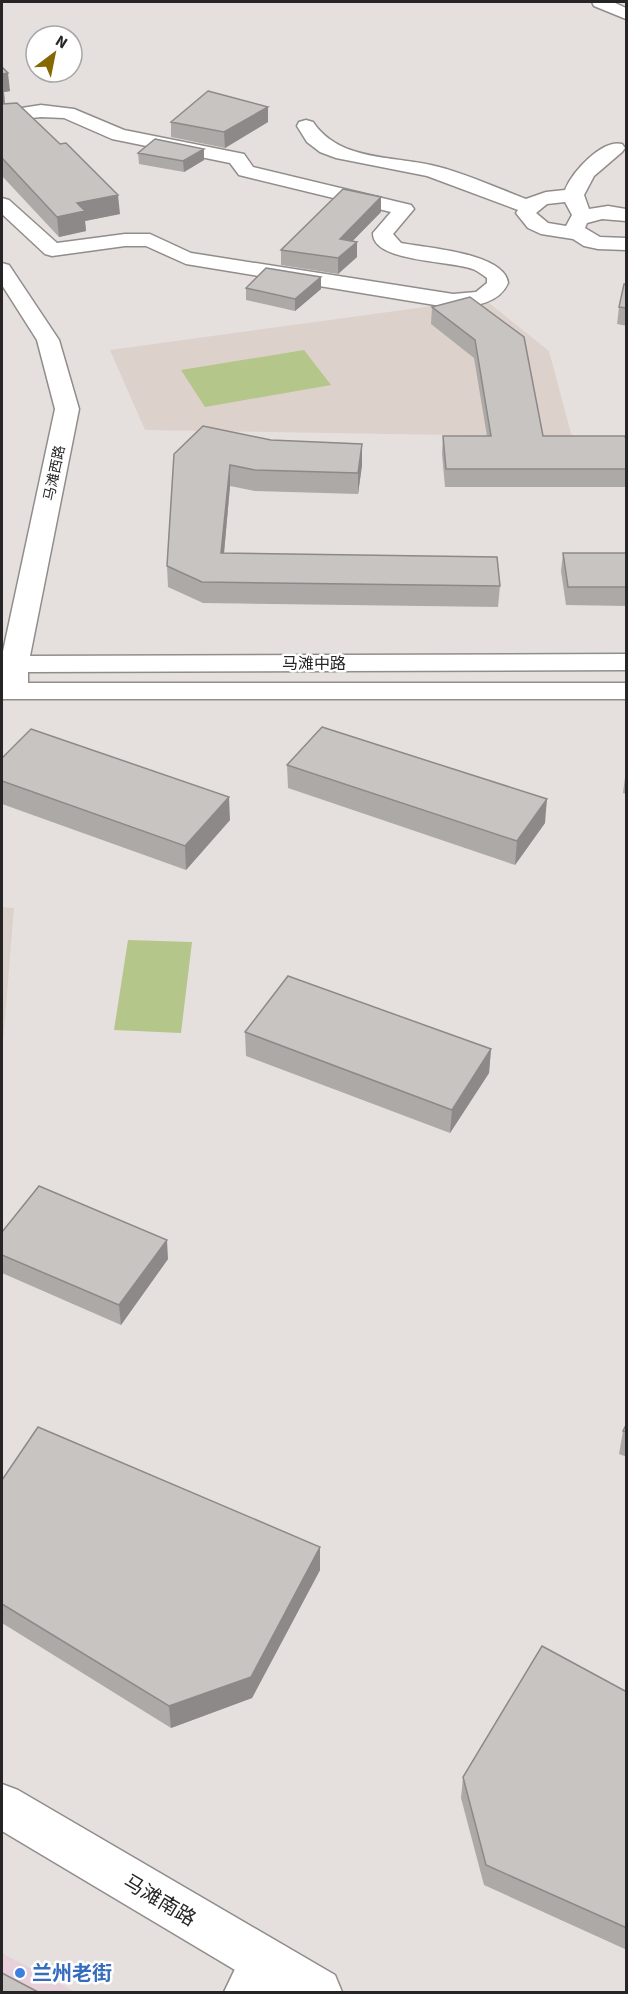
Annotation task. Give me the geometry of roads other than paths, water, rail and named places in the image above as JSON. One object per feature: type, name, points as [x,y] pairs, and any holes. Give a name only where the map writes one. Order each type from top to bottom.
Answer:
[{"type":"street","points":[[600,2],[625,11]]},
{"type":"street","points":[[2,116],[41,111],[67,113],[119,135],[237,158],[246,171],[304,183],[404,209],[383,233],[387,243],[394,248],[480,264],[497,275],[499,281],[497,287],[490,293],[467,300],[453,301],[186,258],[150,240],[125,240],[52,250],[2,204]]},
{"type":"street","points":[[306,126],[309,135],[318,143],[333,150],[351,156],[432,171],[528,207]]},
{"type":"street","points":[[620,144],[598,161],[581,181],[574,196],[581,225],[591,241],[625,245]]},
{"type":"street","points":[[574,196],[546,198],[528,207],[526,213],[536,225],[562,233],[602,213],[627,214]]},
{"type":"street","name":"马滩西路","points":[[2,269],[48,340],[67,409],[8,664],[8,691]]},
{"type":"street","name":"马滩中路","points":[[8,664],[627,663]]},
{"type":"street","name":"马滩中路","points":[[8,691],[627,691]]},
{"type":"street","name":"马滩南路","points":[[2,1806],[256,1977],[318,1992]]},
{"type":"place","name":"兰州老街","points":[[20,1973]]}]
